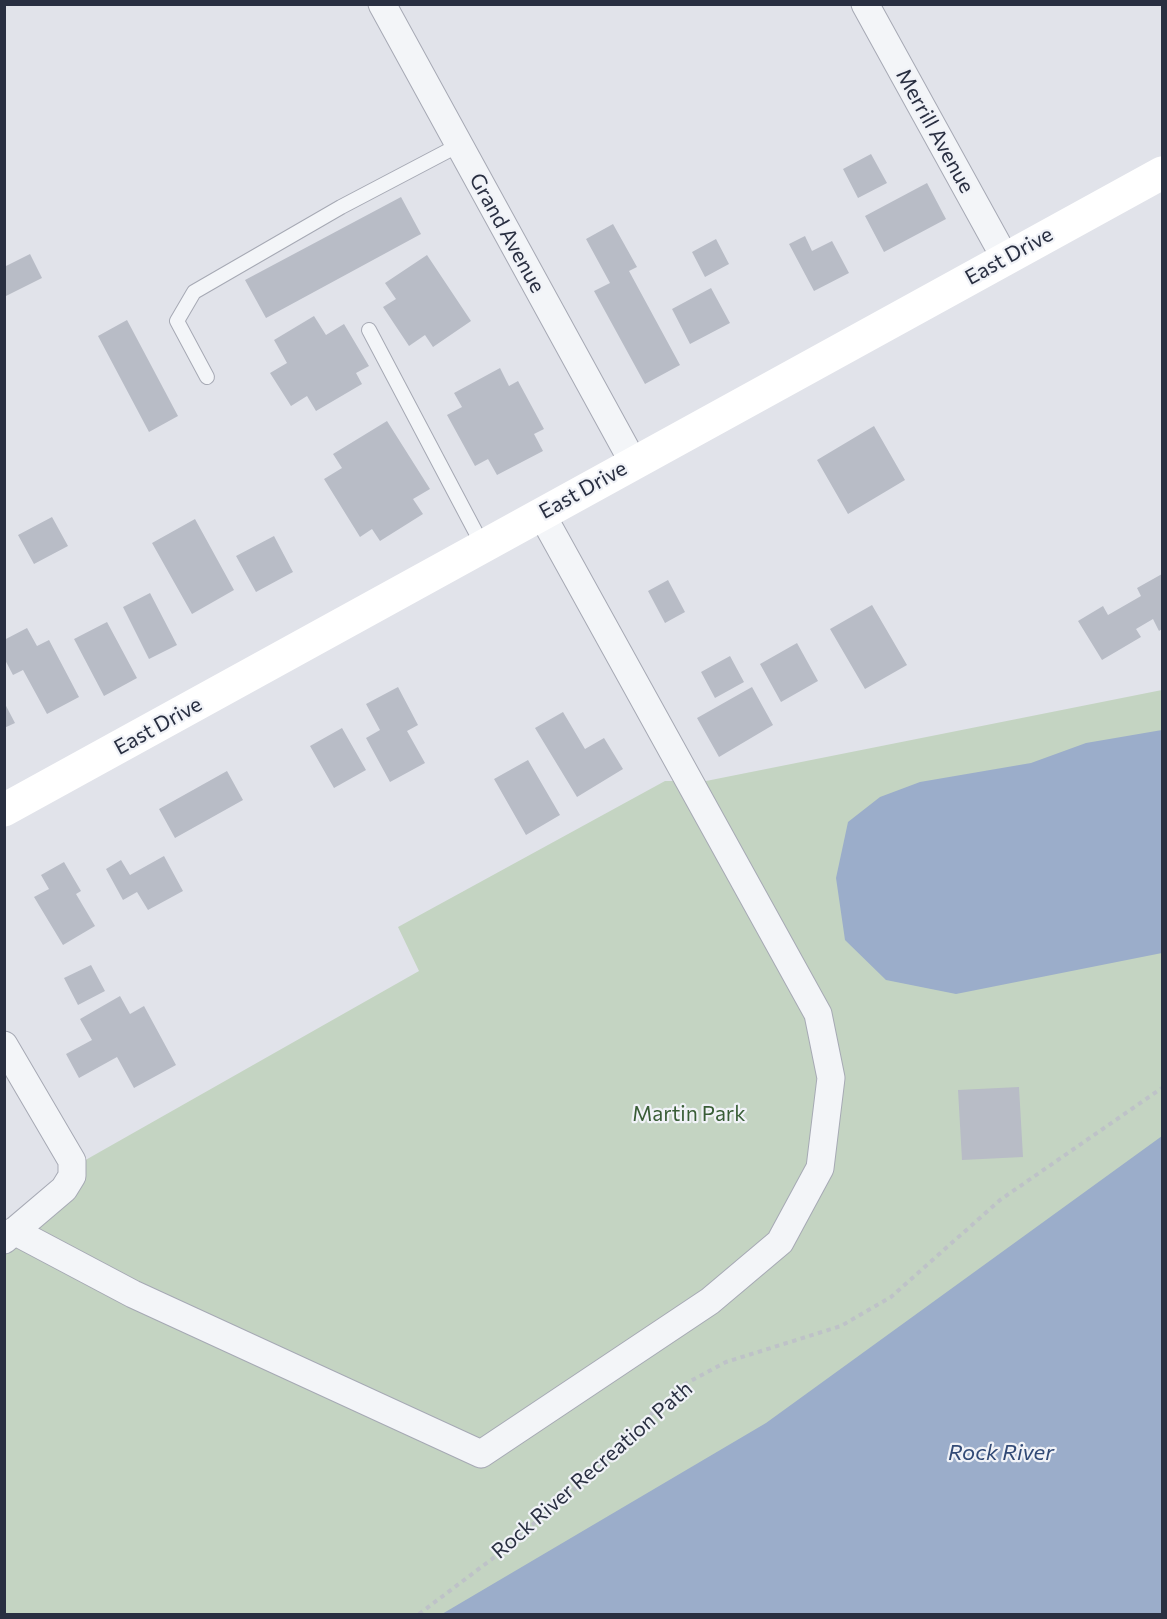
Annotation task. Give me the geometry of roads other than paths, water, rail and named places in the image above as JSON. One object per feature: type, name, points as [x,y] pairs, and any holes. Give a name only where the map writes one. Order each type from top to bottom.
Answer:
[{"type":"street","name":"Grand Avenue","points":[[382,4],[633,462]]},
{"type":"street","name":"Merrill Avenue","points":[[865,4],[1005,258]]},
{"type":"street","name":"East Drive","points":[[4,810],[1162,173]]},
{"type":"street","points":[[4,1045],[72,1161],[72,1176],[64,1189],[9,1235],[481,1454],[710,1301],[780,1242],[820,1168],[831,1078],[818,1014],[541,513]]},
{"type":"lane","points":[[207,377],[177,321],[194,292],[341,207],[459,145]]},
{"type":"lane","points":[[369,330],[483,546]]},
{"type":"water","points":[[1162,730],[1162,953],[956,994],[886,980],[845,940],[836,878],[848,822],[880,797],[920,782],[1031,763],[1086,743]]},
{"type":"water","name":"Rock River","points":[[1162,1136],[1162,1614],[442,1614],[766,1423]]},
{"type":"park label","name":"Martin Park","points":[[689,1114]]}]
